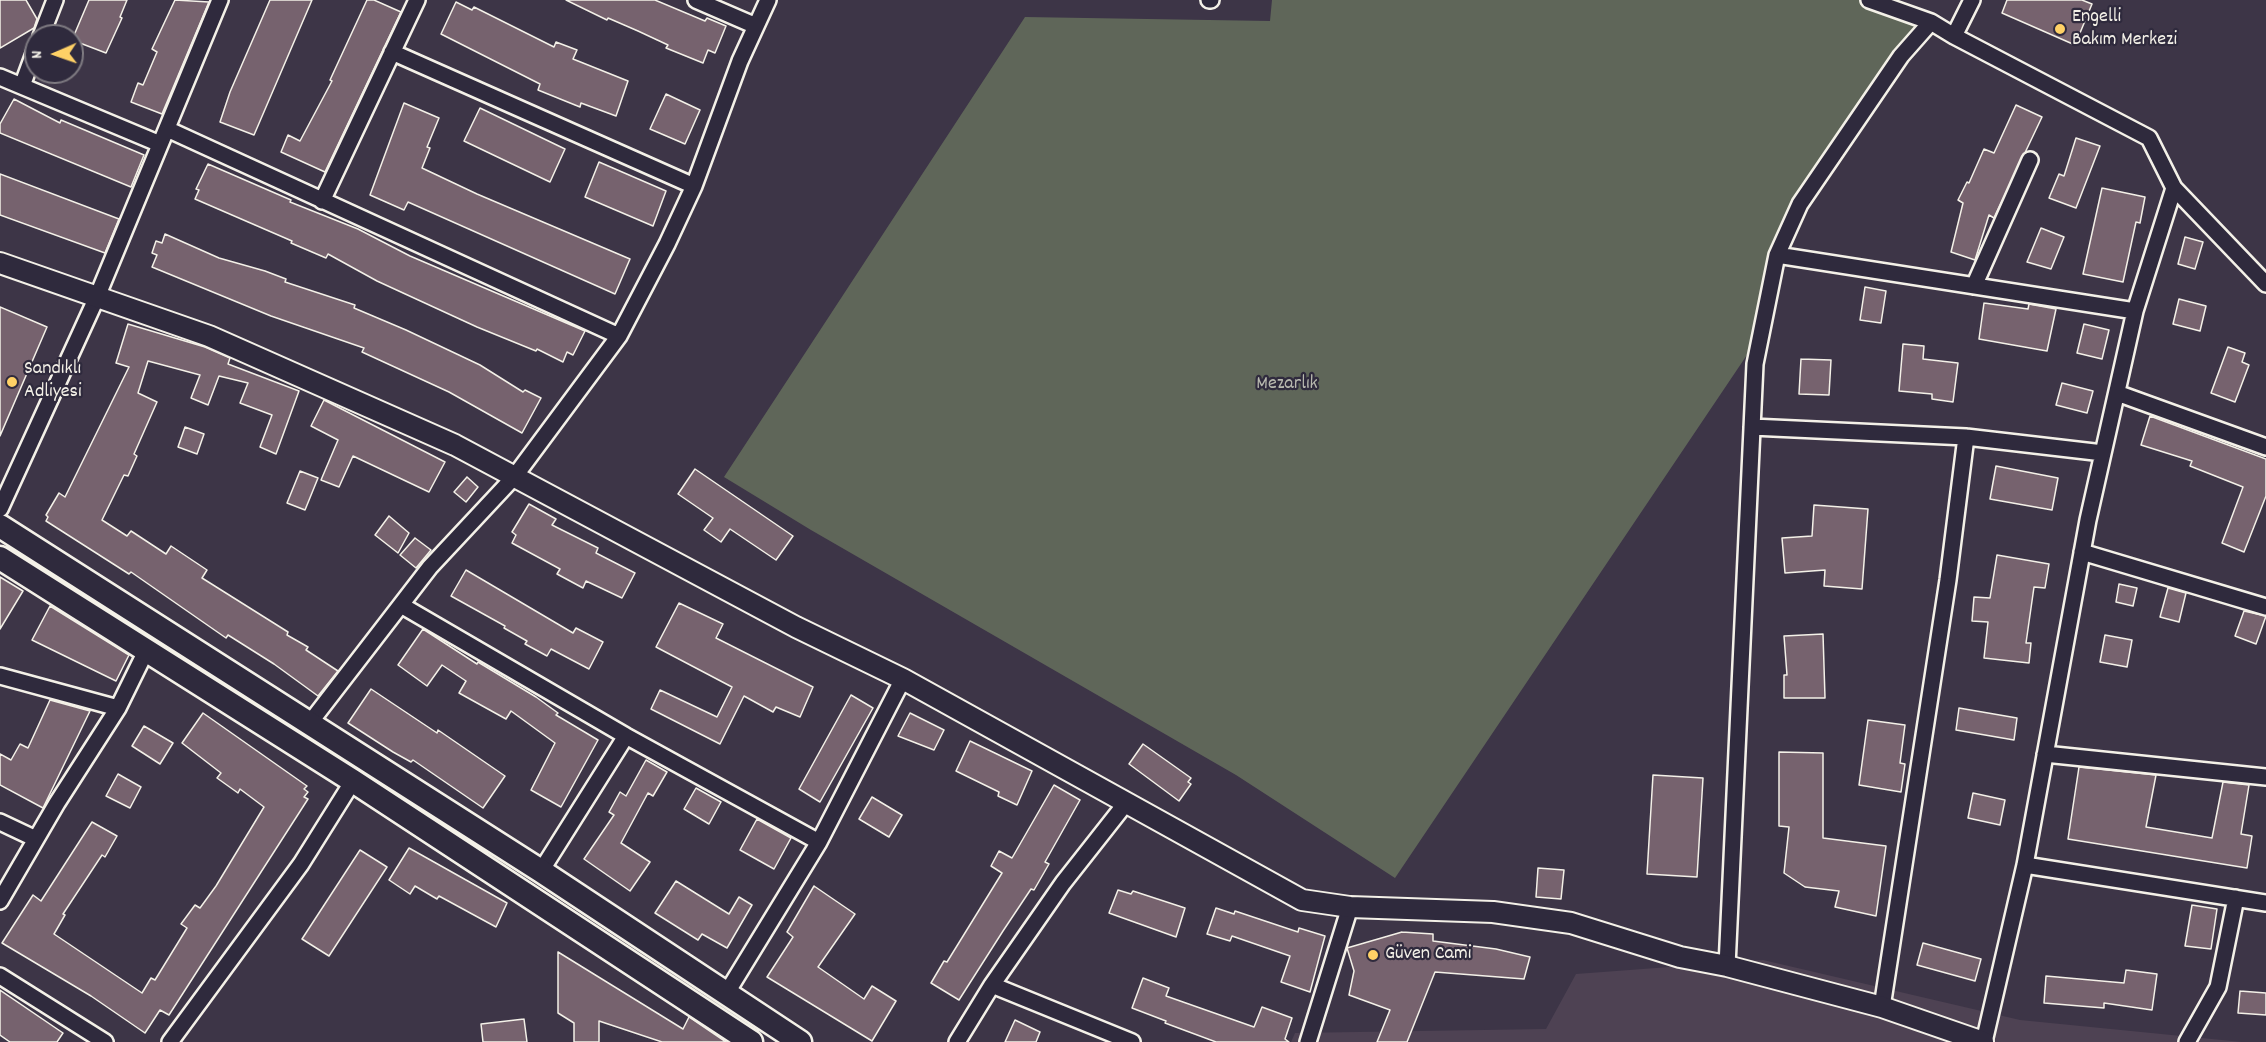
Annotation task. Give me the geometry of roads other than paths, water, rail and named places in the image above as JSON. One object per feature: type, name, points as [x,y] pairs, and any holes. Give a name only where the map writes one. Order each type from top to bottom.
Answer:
[{"type":"main road","points":[[0,526],[541,871],[800,1042]]},
{"type":"main road","points":[[0,558],[353,781],[751,1042]]},
{"type":"street","points":[[45,24],[54,0]]},
{"type":"street","points":[[0,509],[97,297],[220,0]]},
{"type":"street","points":[[322,201],[417,0]]},
{"type":"street","points":[[696,0],[756,26]]},
{"type":"street","points":[[309,724],[430,567],[514,476],[619,336],[694,186],[740,61],[768,0]]},
{"type":"street","points":[[1869,0],[1931,22],[2149,138],[2174,188],[2266,284]]},
{"type":"street","points":[[1954,36],[1972,0]]},
{"type":"street","points":[[1727,966],[1755,364],[1777,255],[1800,204],[1901,56],[1931,22]]},
{"type":"street","points":[[392,52],[694,186]]},
{"type":"street","points":[[0,77],[160,144]]},
{"type":"street","points":[[22,86],[24,81]]},
{"type":"street","points":[[167,129],[619,336]]},
{"type":"street","points":[[1974,286],[2030,160]]},
{"type":"street","points":[[0,263],[210,336],[455,445],[796,627],[903,679],[1302,900],[1350,907],[1493,912],[1571,923],[1680,957],[1727,966],[1882,1007],[1983,1042],[2025,865],[2082,552],[2103,453],[2135,311],[2174,188]]},
{"type":"street","points":[[1777,255],[2135,311]]},
{"type":"street","points":[[2117,393],[2266,447]]},
{"type":"street","points":[[1752,427],[1966,438],[2103,453]]},
{"type":"street","points":[[1882,1007],[1948,580],[1966,438]]},
{"type":"street","points":[[2082,552],[2266,607]]},
{"type":"street","points":[[401,605],[626,736],[819,842]]},
{"type":"street","points":[[0,901],[118,708],[147,649]]},
{"type":"street","points":[[0,676],[118,708]]},
{"type":"street","points":[[726,994],[819,842],[903,679]]},
{"type":"street","points":[[541,871],[626,736]]},
{"type":"street","points":[[2045,754],[2266,777]]},
{"type":"street","points":[[170,1042],[301,864],[353,781]]},
{"type":"street","points":[[957,1042],[1063,883],[1126,803]]},
{"type":"street","points":[[0,822],[36,839]]},
{"type":"street","points":[[2025,865],[2266,903]]},
{"type":"street","points":[[2187,1042],[2218,987],[2235,898]]},
{"type":"street","points":[[1308,1042],[1350,907]]},
{"type":"street","points":[[0,976],[105,1042]]},
{"type":"street","points":[[993,985],[1132,1042]]},
{"type":"place","name":"Engelli Bakım Merkezi","points":[[2060,29]]},
{"type":"place","name":"Sandıklı Adliyesi","points":[[12,382]]},
{"type":"place","name":"Güven Cami","points":[[1373,955]]},
{"type":"park label","name":"Mezarlık","points":[[1287,385]]}]
